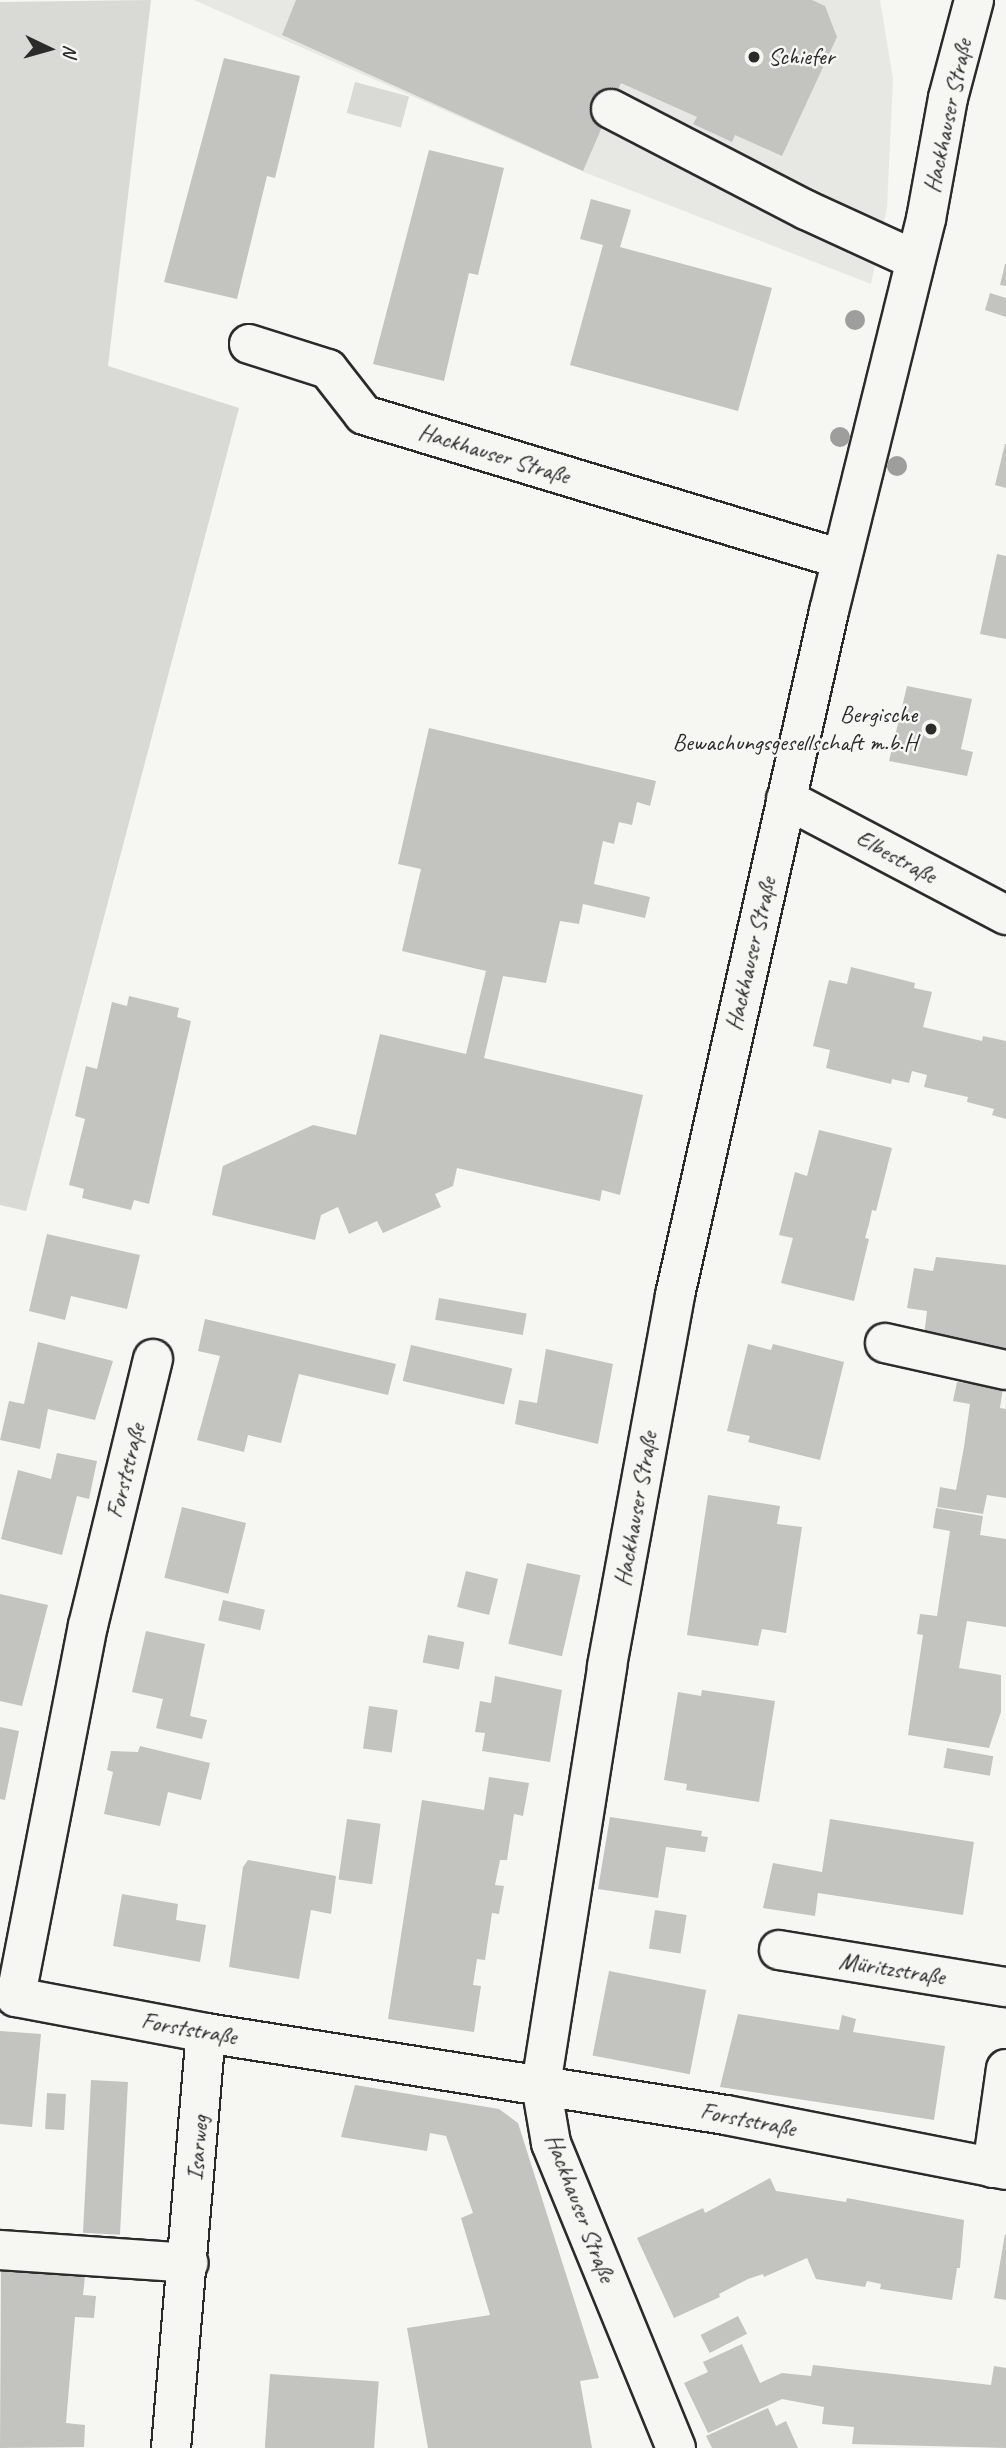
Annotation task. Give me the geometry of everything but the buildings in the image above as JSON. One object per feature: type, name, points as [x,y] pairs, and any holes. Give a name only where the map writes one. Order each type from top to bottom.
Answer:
[{"type":"street","name":"Hackhauser Straße","points":[[676,2448],[551,2143],[541,2085],[607,1666],[675,1295],[841,558],[915,260],[948,98],[974,0]]},
{"type":"street","points":[[611,109],[806,210],[915,260]]},
{"type":"street","name":"Hackhauser Straße","points":[[249,345],[328,369],[364,415],[841,558]]},
{"type":"street","name":"Elbestraße","points":[[786,799],[1006,915]]},
{"type":"street","points":[[885,1343],[1006,1370]]},
{"type":"street","name":"Forststraße","points":[[153,1359],[85,1639],[16,1997],[206,2034],[726,2115],[999,2169]]},
{"type":"street","name":"Müritzstraße","points":[[779,1950],[1006,1987]]},
{"type":"street","name":"Isarweg","points":[[171,2448],[189,2263],[206,2034]]},
{"type":"street","points":[[999,2169],[1006,2068]]},
{"type":"street","points":[[0,2250],[189,2263]]},
{"type":"shaded area","points":[[151,0],[108,366],[239,408],[26,1211],[0,1205],[0,2]]},
{"type":"shaded area","points":[[194,0],[880,0],[893,79],[887,207],[871,284],[584,172]]},
{"type":"shaded area","points":[[355,82],[409,96],[401,127],[347,113]]},
{"type":"place","name":"Schiefer","points":[[754,57]]},
{"type":"place","name":"Bergische Bewachungsgesellschaft m.b.H","points":[[931,729]]}]
